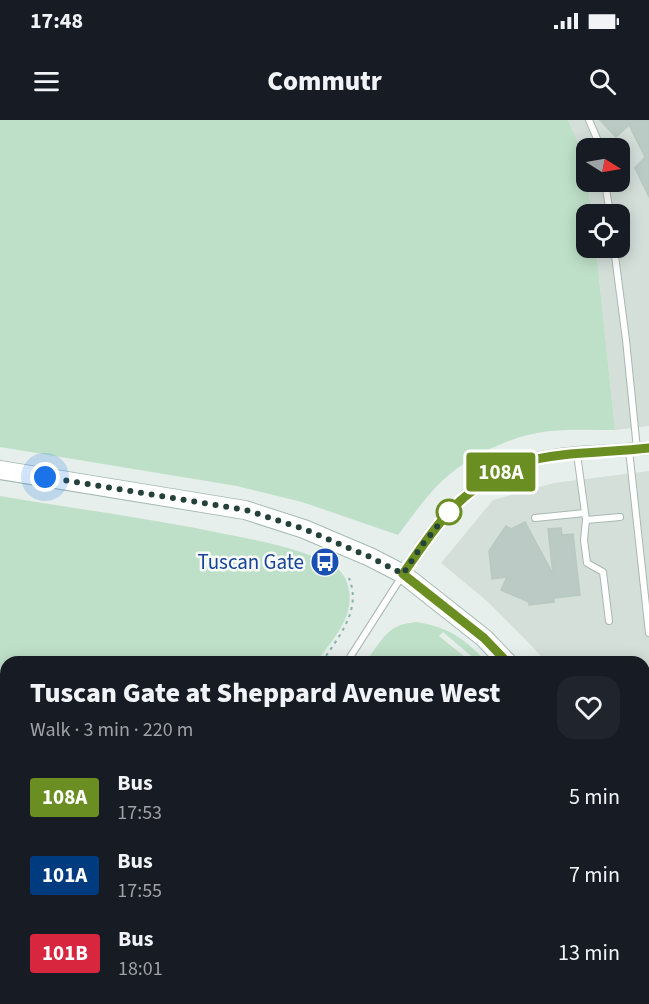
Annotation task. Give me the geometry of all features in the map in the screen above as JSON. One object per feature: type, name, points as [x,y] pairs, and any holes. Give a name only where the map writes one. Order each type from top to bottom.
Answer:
[{"type":"main road","points":[[0,470],[246,510],[304,529],[370,557],[403,574],[484,638],[501,656]]},
{"type":"street","points":[[403,574],[441,521],[458,502],[486,480],[520,463],[544,458],[639,449]]},
{"type":"lane","points":[[589,120],[597,138]]},
{"type":"lane","points":[[615,258],[639,449],[649,633]]},
{"type":"lane","points":[[577,454],[585,516],[586,562],[603,572],[609,621]]},
{"type":"lane","points":[[535,518],[620,517]]},
{"type":"lane","points":[[351,656],[403,574]]},
{"type":"path","points":[[326,656],[346,627],[353,606],[349,578]]},
{"type":"shaded area","points":[[568,120],[649,120],[649,426],[615,430],[597,258],[630,258],[630,204],[590,204],[589,192],[630,192],[630,138],[576,139]]},
{"type":"shaded area","points":[[649,471],[649,656],[541,656],[487,601],[441,563],[493,500],[554,483]]},
{"type":"green space","points":[[0,120],[568,120],[576,138],[576,192],[589,192],[590,204],[576,204],[576,258],[597,258],[615,430],[536,433],[492,448],[465,463],[442,481],[424,500],[398,535],[302,502],[237,486],[0,447]]},
{"type":"green space","points":[[0,496],[144,519],[270,543],[297,551],[337,568],[346,580],[349,592],[349,603],[343,624],[321,656],[0,656]]},
{"type":"green space","points":[[416,622],[447,630],[481,656],[471,656],[443,632],[439,636],[464,656],[370,656],[388,633]]},
{"type":"building","points":[[600,120],[649,120],[649,197],[635,168],[645,157],[629,125],[616,137]]},
{"type":"building","points":[[525,522],[553,574],[548,529],[561,528],[562,535],[573,534],[580,595],[554,598],[554,602],[529,605],[529,602],[501,590],[507,577],[492,579],[489,551],[506,526],[511,529]]},
{"type":"bus line","name":"108A","points":[[501,656],[484,638],[403,574],[423,544],[458,502],[472,490],[486,480],[520,463],[544,458],[649,448]]},
{"type":"place","name":"Tuscan Gate","points":[[325,562]]},
{"type":"route","points":[[45,477],[246,510],[304,529],[370,557],[403,574],[423,544],[449,512]]}]
